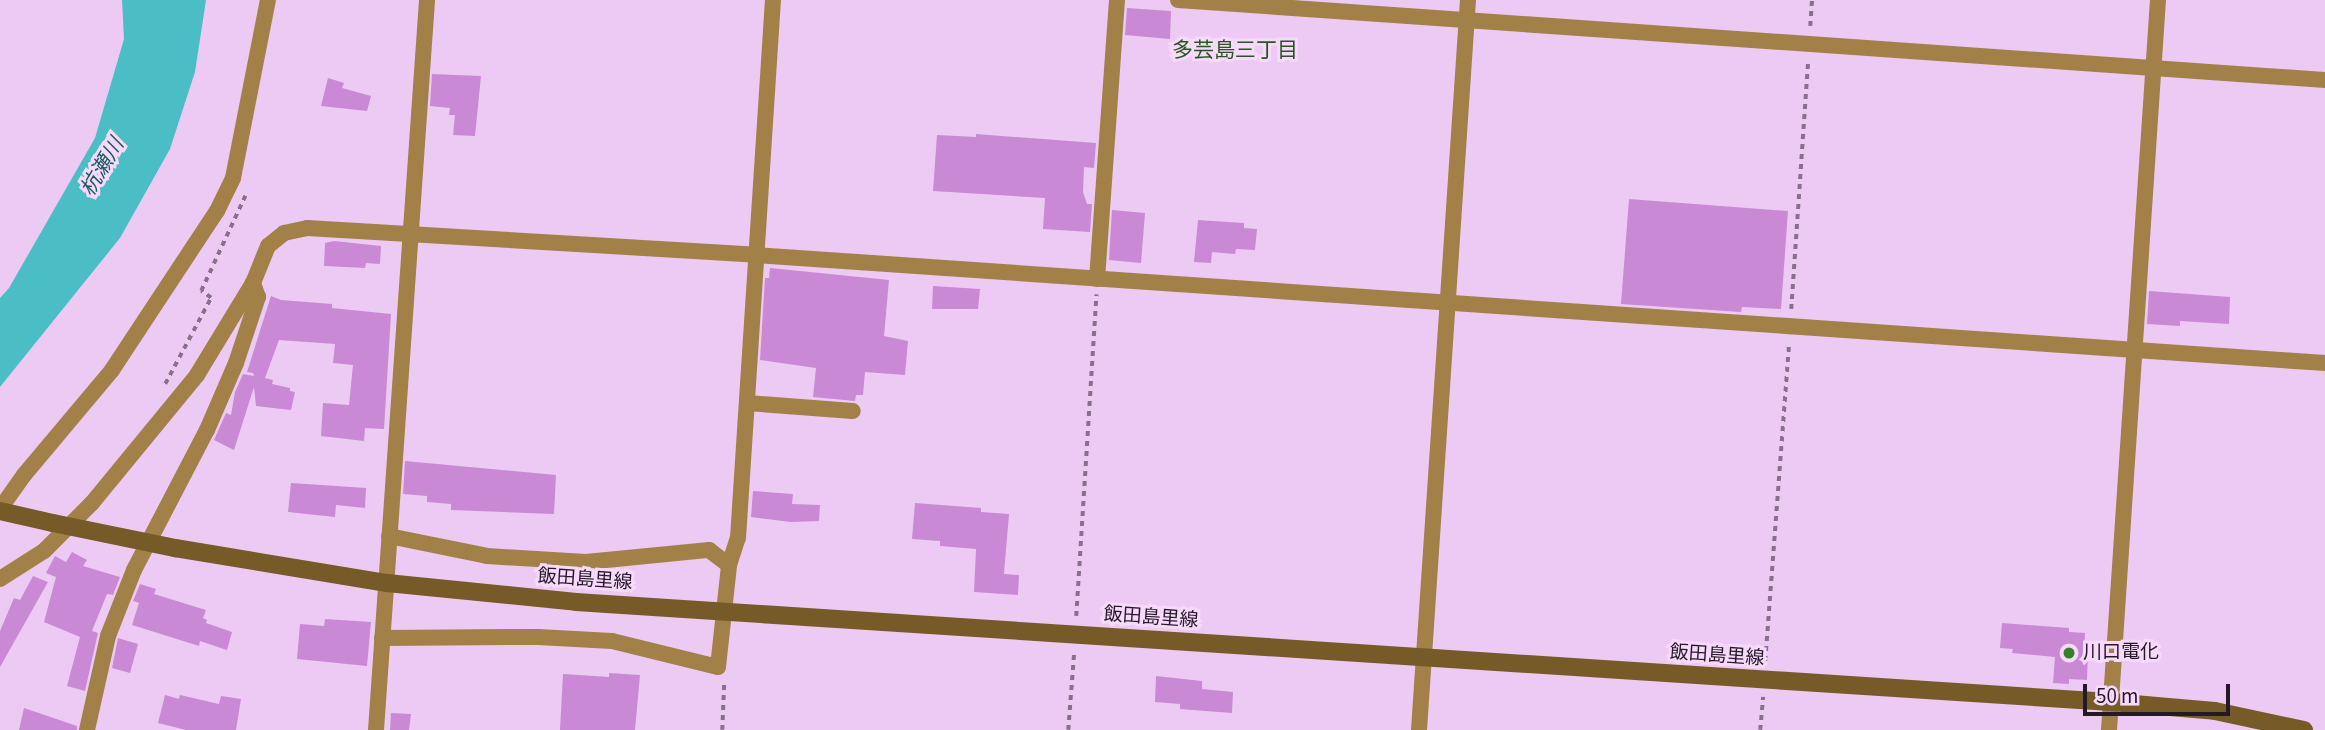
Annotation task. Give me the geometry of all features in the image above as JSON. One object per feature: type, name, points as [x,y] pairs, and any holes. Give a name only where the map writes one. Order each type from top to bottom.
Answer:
[{"type":"main road","name":"飯田島里線","points":[[0,510],[175,548],[387,583],[576,602],[2111,702],[2216,711],[2304,730]]},
{"type":"street","points":[[0,510],[24,474],[113,370],[217,211],[233,178],[268,0]]},
{"type":"street","points":[[376,730],[427,0]]},
{"type":"street","points":[[382,638],[538,637],[611,640],[718,667],[729,565],[738,538],[774,0]]},
{"type":"street","points":[[1097,279],[1117,0]]},
{"type":"street","points":[[1178,0],[2325,80]]},
{"type":"street","points":[[1419,730],[1468,0]]},
{"type":"street","points":[[2109,730],[2158,0]]},
{"type":"street","points":[[0,579],[44,551],[92,503],[197,375],[253,283],[268,246],[284,233],[307,228],[756,255],[2325,363]]},
{"type":"street","points":[[88,730],[108,636],[134,570],[208,430],[236,363],[258,297],[253,283]]},
{"type":"street","points":[[747,403],[853,411]]},
{"type":"street","points":[[389,536],[488,556],[586,562],[709,550],[729,565]]},
{"type":"path","points":[[1760,730],[1812,0]]},
{"type":"path","points":[[158,396],[211,298],[201,291],[247,190]]},
{"type":"path","points":[[1068,730],[1097,279]]},
{"type":"path","points":[[718,667],[724,682],[722,730]]},
{"type":"water","name":"杭瀬川","points":[[122,0],[206,0],[195,72],[170,149],[120,238],[0,387],[0,298],[9,288],[95,138],[124,39]]},
{"type":"building","points":[[1127,8],[1171,11],[1170,39],[1125,35]]},
{"type":"building","points":[[432,74],[481,76],[475,136],[453,135],[455,115],[449,115],[450,108],[430,106]]},
{"type":"building","points":[[328,78],[344,83],[342,88],[371,96],[367,111],[321,106]]},
{"type":"building","points":[[976,134],[1096,143],[1094,168],[1084,167],[1083,192],[1087,204],[1092,204],[1090,232],[1043,229],[1045,198],[933,191],[937,135],[976,137]]},
{"type":"building","points":[[1629,199],[1788,211],[1781,309],[1742,307],[1741,312],[1621,304]]},
{"type":"building","points":[[1112,210],[1145,213],[1141,263],[1109,260]]},
{"type":"building","points":[[1198,220],[1244,223],[1244,228],[1257,229],[1255,250],[1236,249],[1235,254],[1212,252],[1211,263],[1194,262]]},
{"type":"building","points":[[334,241],[381,246],[380,264],[366,263],[365,268],[324,266],[325,243]]},
{"type":"building","points":[[770,268],[889,280],[884,336],[908,341],[905,375],[865,372],[863,395],[856,395],[855,401],[813,397],[816,368],[760,360],[765,278],[769,278]]},
{"type":"building","points":[[933,286],[980,289],[978,309],[932,309]]},
{"type":"building","points":[[2149,291],[2230,297],[2229,324],[2180,321],[2180,326],[2147,324]]},
{"type":"building","points":[[271,296],[281,300],[332,304],[332,308],[391,314],[384,429],[365,428],[364,441],[321,436],[323,403],[349,405],[353,365],[333,363],[335,344],[279,340],[265,378],[273,380],[272,384],[290,388],[290,391],[295,392],[291,410],[256,406],[254,387],[234,450],[214,440],[226,413],[231,415],[235,392],[243,374],[254,376],[253,373],[247,372]]},
{"type":"building","points":[[405,461],[556,475],[554,514],[451,510],[451,504],[427,502],[427,496],[403,494]]},
{"type":"building","points":[[291,483],[366,488],[365,508],[336,505],[335,517],[288,512]]},
{"type":"building","points":[[753,491],[793,494],[792,504],[820,505],[819,521],[791,522],[751,517]]},
{"type":"building","points":[[915,503],[981,508],[981,512],[1009,514],[1004,574],[1019,575],[1018,595],[974,592],[976,549],[940,546],[940,541],[912,539]]},
{"type":"building","points":[[72,552],[87,560],[83,566],[120,577],[113,595],[107,594],[92,631],[98,633],[85,691],[67,686],[80,637],[44,622],[56,577],[46,573],[55,556],[66,562]]},
{"type":"building","points":[[33,576],[48,582],[0,667],[0,631],[14,598],[20,600]]},
{"type":"building","points":[[140,584],[156,589],[154,594],[206,610],[203,618],[207,620],[206,623],[232,632],[227,650],[200,641],[199,646],[132,625],[139,603],[133,601]]},
{"type":"building","points":[[325,619],[371,622],[367,666],[297,659],[300,624],[324,626]]},
{"type":"building","points":[[2002,623],[2069,628],[2069,632],[2085,633],[2084,649],[2088,650],[2087,680],[2069,679],[2069,684],[2053,683],[2055,657],[2012,653],[2013,649],[2000,648]]},
{"type":"building","points":[[118,638],[138,644],[130,673],[112,668]]},
{"type":"building","points":[[609,673],[640,675],[635,730],[560,730],[563,674],[609,677]]},
{"type":"building","points":[[1156,676],[1202,681],[1202,689],[1233,692],[1232,713],[1180,709],[1180,704],[1155,702]]},
{"type":"building","points":[[165,695],[179,699],[180,695],[219,704],[221,696],[241,699],[236,730],[186,730],[158,723]]},
{"type":"building","points":[[24,708],[77,726],[77,730],[19,730]]},
{"type":"building","points":[[391,713],[411,714],[409,730],[390,730]]},
{"type":"place","name":"川口電化","points":[[2069,653]]},
{"type":"district","name":"多芸島三丁目","points":[[1235,50]]}]
